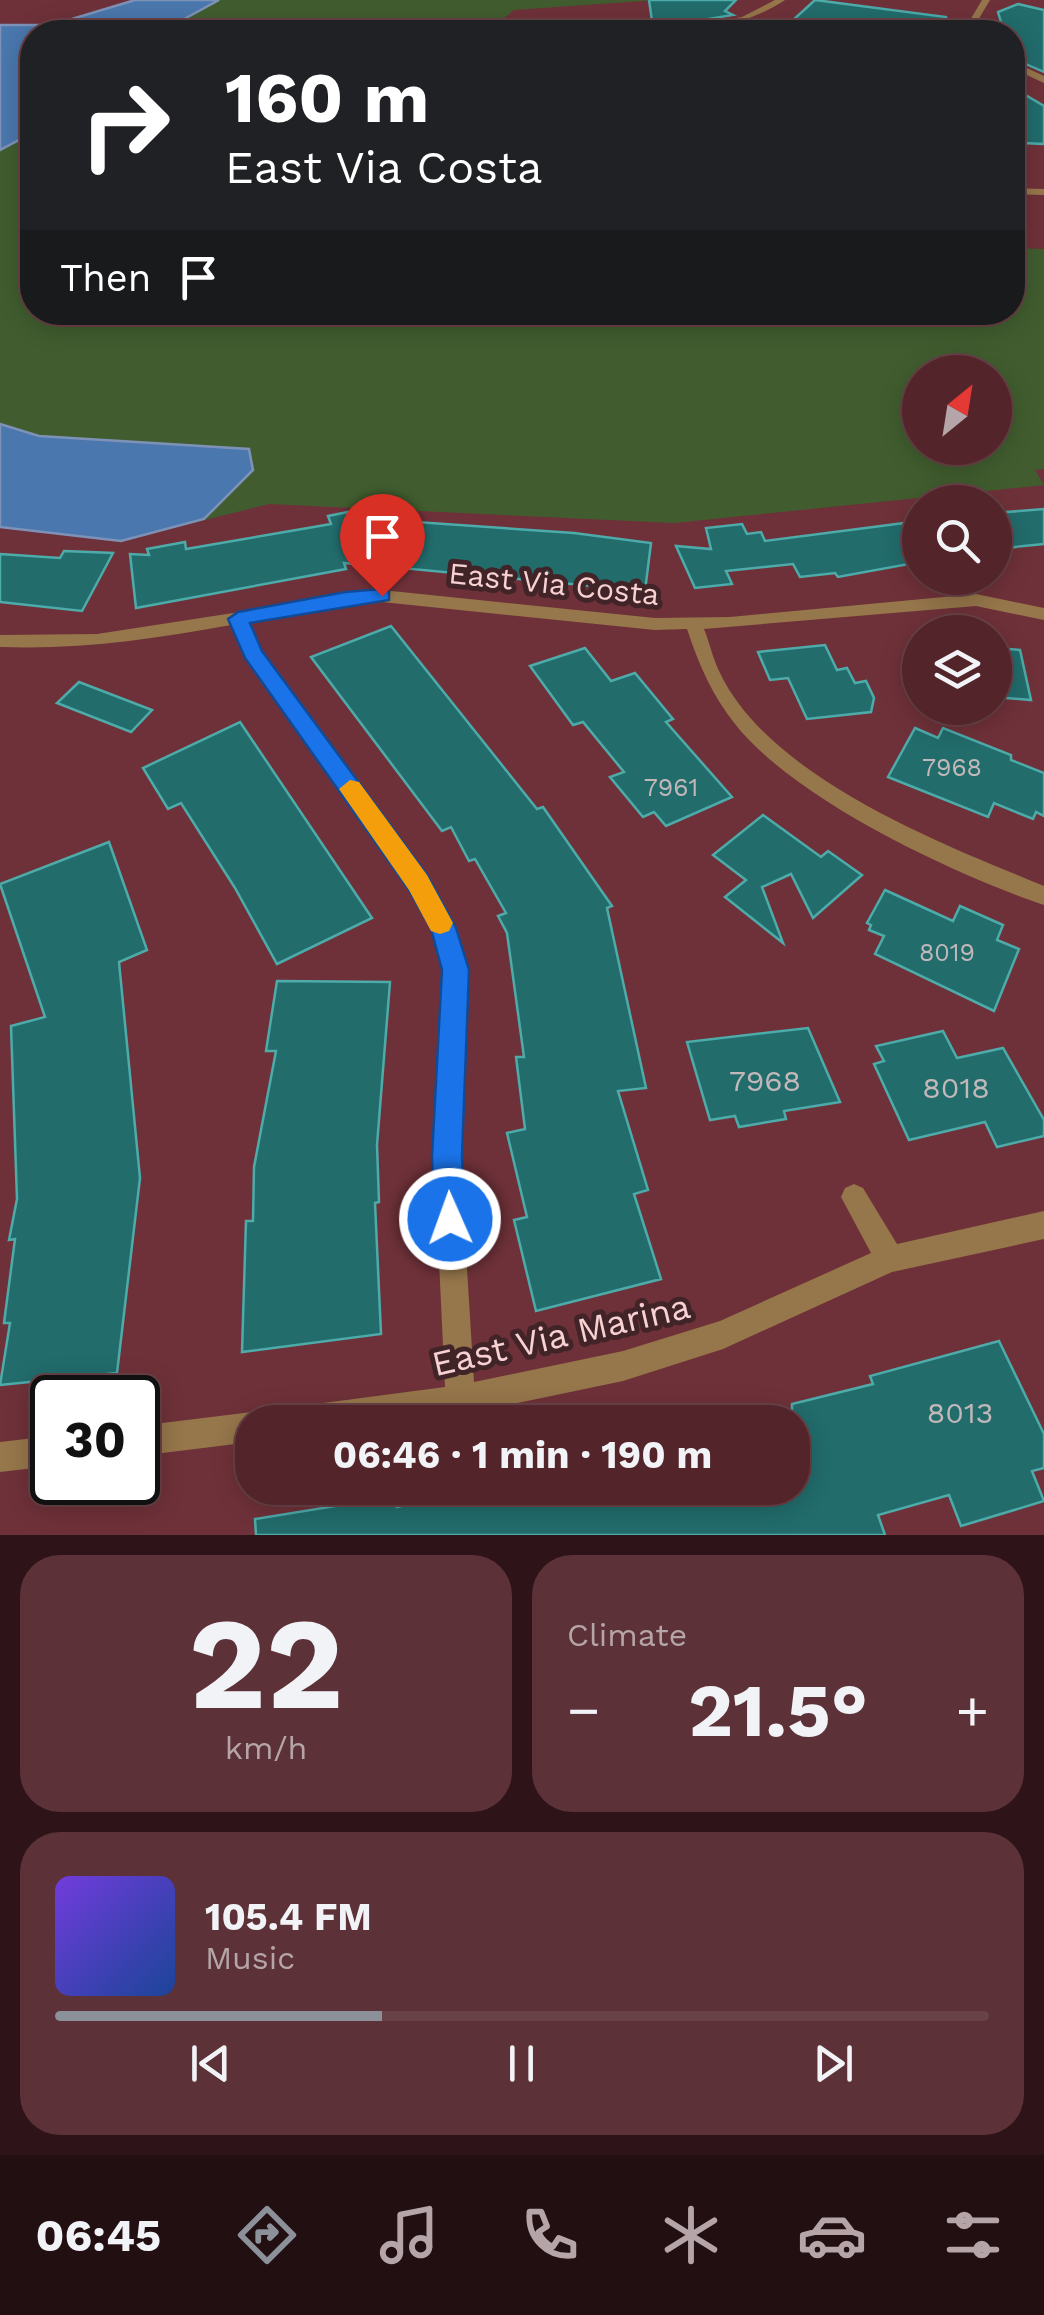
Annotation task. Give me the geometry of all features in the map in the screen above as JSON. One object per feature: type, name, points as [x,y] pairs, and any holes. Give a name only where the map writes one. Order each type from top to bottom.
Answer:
[{"type":"street","points":[[737,20],[781,0]]},
{"type":"street","name":"East Via Costa","points":[[0,641],[68,642],[128,637],[382,596],[464,602],[536,615],[694,624],[976,600],[1044,614]]},
{"type":"street","points":[[238,619],[252,653],[418,882],[443,928],[456,970],[447,1156],[460,1400]]},
{"type":"street","points":[[694,624],[699,653],[714,684],[743,720],[783,758],[876,823],[1044,896]]},
{"type":"street","points":[[854,1197],[890,1260]]},
{"type":"street","name":"East Via Marina","points":[[422,1405],[622,1366],[723,1335],[890,1260],[1044,1225]]},
{"type":"street","points":[[160,1438],[235,1429]]},
{"type":"street","points":[[0,1458],[30,1454]]},
{"type":"green space","points":[[219,0],[657,0],[514,10],[502,20],[186,18]]},
{"type":"green space","points":[[20,139],[20,325],[1025,325],[1025,248],[1044,249],[1044,469],[1035,470],[1044,485],[1012,488],[1012,485],[902,485],[902,500],[674,523],[269,504],[121,541],[0,527],[0,150]]},
{"type":"water","points":[[135,0],[219,0],[184,20],[69,20]]},
{"type":"water","points":[[0,25],[20,25],[20,139],[0,150]]},
{"type":"water","points":[[0,424],[39,436],[249,449],[253,470],[204,519],[121,541],[0,527]]},
{"type":"building","points":[[649,0],[736,0],[725,11],[733,15],[702,20],[652,20]]},
{"type":"building","points":[[815,0],[946,17],[946,20],[793,20]]},
{"type":"building","points":[[1018,4],[1044,10],[1044,72],[1025,64],[1025,20],[1000,20],[998,12]]},
{"type":"building","points":[[1025,95],[1044,106],[1044,144],[1025,143]]},
{"type":"building","points":[[1044,509],[1044,544],[1012,547],[1012,512]]},
{"type":"building","points":[[358,510],[361,518],[367,517],[387,567],[344,563],[346,569],[136,608],[130,554],[149,555],[147,549],[185,542],[186,549],[331,524],[328,516]]},
{"type":"building","points":[[416,522],[574,533],[651,543],[645,591],[401,568]]},
{"type":"building","points":[[902,523],[902,565],[838,577],[835,573],[800,577],[793,564],[726,571],[732,584],[695,588],[676,546],[711,549],[706,528],[742,524],[747,534],[761,532],[765,541]]},
{"type":"building","points":[[64,551],[113,553],[82,611],[0,602],[0,554],[60,558]]},
{"type":"building","points":[[391,626],[537,809],[543,807],[612,906],[607,908],[646,1088],[618,1091],[648,1190],[634,1194],[661,1279],[536,1311],[514,1220],[527,1217],[507,1133],[525,1129],[516,1057],[524,1057],[507,933],[498,916],[506,913],[475,859],[469,861],[451,827],[442,831],[311,657]]},
{"type":"building","points":[[825,645],[837,670],[847,668],[855,683],[866,681],[874,698],[871,712],[807,719],[788,678],[770,680],[758,652]]},
{"type":"building","points":[[585,648],[611,681],[635,673],[673,719],[666,722],[732,797],[666,826],[654,812],[643,817],[610,777],[624,772],[583,722],[573,725],[530,666]]},
{"type":"building","points":[[1012,649],[1020,650],[1031,700],[1012,698]]},
{"type":"building","points":[[79,682],[152,710],[131,732],[57,703]]},
{"type":"building","points":[[240,722],[372,918],[277,964],[181,803],[168,809],[143,768]]},
{"type":"building","points":[[915,728],[938,738],[943,728],[1011,755],[1011,760],[1044,773],[1044,816],[1036,812],[1033,819],[994,803],[988,817],[888,777]]},
{"type":"building","points":[[763,815],[821,857],[828,851],[862,875],[813,918],[791,874],[762,887],[783,943],[725,897],[746,880],[713,855]]},
{"type":"building","points":[[109,842],[147,950],[119,962],[140,1178],[117,1373],[30,1375],[30,1382],[0,1385],[10,1323],[4,1323],[15,1239],[9,1240],[17,1199],[11,1026],[45,1017],[0,884]]},
{"type":"building","points":[[885,890],[953,921],[960,906],[1003,925],[997,940],[1019,949],[994,1011],[875,954],[884,936],[869,930],[871,925],[867,923]]},
{"type":"building","points":[[277,981],[390,982],[377,1145],[379,1202],[375,1203],[381,1334],[242,1352],[246,1221],[253,1221],[254,1167],[276,1051],[266,1051]]},
{"type":"building","points":[[808,1028],[840,1102],[784,1111],[786,1119],[739,1127],[735,1116],[710,1120],[687,1042]]},
{"type":"building","points":[[943,1031],[957,1058],[1003,1048],[1044,1120],[1044,1136],[997,1147],[985,1122],[909,1140],[874,1064],[884,1061],[876,1046]]},
{"type":"building","points":[[999,1341],[1044,1434],[1044,1468],[1032,1471],[1044,1501],[961,1526],[949,1495],[878,1515],[885,1535],[256,1535],[255,1519],[341,1505],[810,1505],[810,1405],[792,1404],[873,1384],[870,1376]]},
{"type":"slow traffic","points":[[350,789],[418,882],[440,923]]},
{"type":"route","points":[[382,596],[238,619],[252,653],[418,882],[443,928],[456,970],[447,1156],[450,1219]]}]
